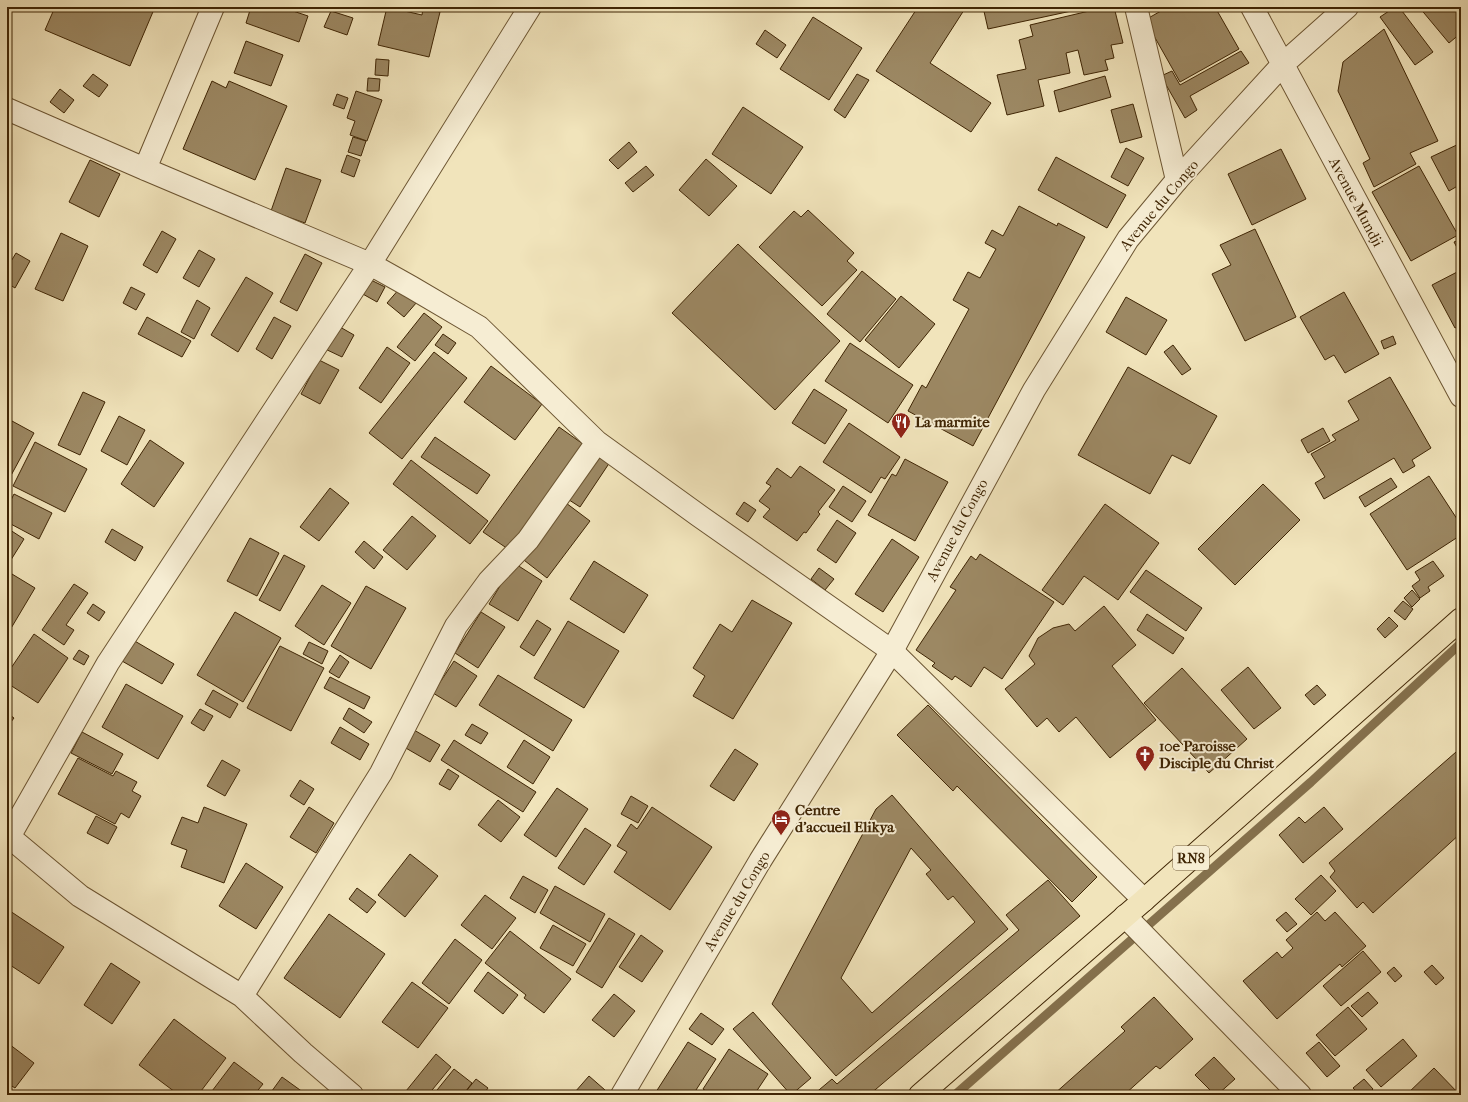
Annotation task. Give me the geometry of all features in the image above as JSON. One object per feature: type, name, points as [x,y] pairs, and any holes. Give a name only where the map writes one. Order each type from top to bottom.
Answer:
[{"type":"main road","name":"RN8","points":[[920,1095],[1144,900],[1461,620]]},
{"type":"street","points":[[144,170],[213,7]]},
{"type":"street","points":[[352,1095],[242,996],[80,896],[8,836],[108,663],[370,264],[530,7]]},
{"type":"street","points":[[1136,7],[1177,180]]},
{"type":"street","name":"Avenue Mundji","points":[[1252,7],[1461,396]]},
{"type":"street","name":"Avenue du Congo","points":[[622,1095],[760,861],[892,651],[1034,390],[1128,239],[1177,180],[1282,65],[1347,7]]},
{"type":"street","points":[[7,109],[144,170],[370,264],[479,327],[597,442],[892,651],[1144,900]]},
{"type":"street","points":[[242,996],[380,773],[456,626],[489,581],[528,540],[597,442]]},
{"type":"street","points":[[1125,916],[1300,1095]]},
{"type":"building","points":[[55,7],[155,7],[130,66],[45,30]]},
{"type":"building","points":[[251,7],[281,7],[308,16],[299,42],[246,23]]},
{"type":"building","points":[[387,7],[422,15],[423,8],[440,12],[429,57],[378,45]]},
{"type":"building","points":[[918,7],[966,7],[930,63],[991,103],[971,132],[876,71]]},
{"type":"building","points":[[983,7],[1090,7],[988,29]]},
{"type":"building","points":[[1106,7],[1114,7],[1123,43],[1111,45],[1114,58],[1105,60],[1108,70],[1084,75],[1078,50],[1066,53],[1070,73],[1038,80],[1044,106],[1007,115],[997,75],[1026,69],[1019,40],[1033,36],[1030,25]]},
{"type":"building","points":[[1168,7],[1215,7],[1239,49],[1180,82],[1145,20]]},
{"type":"building","points":[[1395,7],[1399,7],[1433,52],[1415,65],[1380,17]]},
{"type":"building","points":[[1419,7],[1461,7],[1461,33],[1449,43]]},
{"type":"building","points":[[331,11],[353,18],[347,35],[324,27]]},
{"type":"building","points":[[813,17],[862,48],[829,100],[780,69]]},
{"type":"building","points":[[1384,29],[1438,141],[1410,153],[1416,164],[1374,187],[1363,163],[1370,159],[1338,91],[1343,62]]},
{"type":"building","points":[[765,30],[786,45],[777,58],[756,44]]},
{"type":"building","points":[[246,41],[283,55],[271,86],[234,73]]},
{"type":"building","points":[[1241,51],[1249,63],[1190,96],[1197,110],[1185,118],[1161,76],[1172,71],[1180,85]]},
{"type":"building","points":[[376,59],[389,60],[388,76],[375,75]]},
{"type":"building","points":[[93,74],[108,85],[99,97],[83,86]]},
{"type":"building","points":[[857,74],[869,80],[845,118],[834,110]]},
{"type":"building","points":[[1105,76],[1111,97],[1059,112],[1054,91]]},
{"type":"building","points":[[368,78],[380,79],[379,91],[367,91]]},
{"type":"building","points":[[212,81],[226,88],[229,81],[287,106],[255,180],[183,149]]},
{"type":"building","points":[[60,89],[74,100],[64,113],[50,102]]},
{"type":"building","points":[[356,91],[382,100],[367,141],[350,135],[355,121],[347,118]]},
{"type":"building","points":[[337,94],[348,98],[344,109],[333,105]]},
{"type":"building","points":[[1133,104],[1142,137],[1120,143],[1111,110]]},
{"type":"building","points":[[743,107],[803,147],[771,194],[712,154]]},
{"type":"building","points":[[353,137],[366,141],[361,156],[348,152]]},
{"type":"building","points":[[629,142],[637,152],[618,169],[609,160]]},
{"type":"building","points":[[1461,143],[1461,184],[1449,191],[1431,157]]},
{"type":"building","points":[[1126,148],[1144,158],[1128,186],[1111,177]]},
{"type":"building","points":[[1281,149],[1306,199],[1252,225],[1228,174]]},
{"type":"building","points":[[347,155],[360,160],[354,177],[341,172]]},
{"type":"building","points":[[1056,157],[1126,195],[1107,228],[1038,190]]},
{"type":"building","points":[[706,159],[737,186],[709,216],[679,190]]},
{"type":"building","points":[[90,160],[120,174],[99,217],[69,202]]},
{"type":"building","points":[[646,166],[654,175],[633,192],[625,183]]},
{"type":"building","points":[[1419,166],[1458,235],[1411,261],[1372,192]]},
{"type":"building","points":[[286,168],[321,180],[305,223],[271,211]]},
{"type":"building","points":[[1019,206],[1057,226],[1058,223],[1085,237],[973,446],[908,411],[922,385],[926,388],[969,309],[953,300],[968,272],[980,278],[996,249],[985,243],[992,230],[1003,236]]},
{"type":"building","points":[[808,210],[854,253],[847,261],[857,270],[822,306],[759,247],[794,211],[801,217]]},
{"type":"building","points":[[1255,229],[1296,317],[1245,341],[1212,274],[1231,265],[1220,245]]},
{"type":"building","points":[[162,231],[176,239],[157,273],[143,265]]},
{"type":"building","points":[[61,233],[88,246],[63,301],[35,289]]},
{"type":"building","points":[[1461,239],[1461,255],[1454,242]]},
{"type":"building","points":[[738,244],[840,341],[775,410],[672,313]]},
{"type":"building","points":[[199,250],[215,259],[199,287],[183,278]]},
{"type":"building","points":[[16,253],[30,261],[15,288],[7,283],[7,268]]},
{"type":"building","points":[[305,254],[322,263],[297,311],[280,302]]},
{"type":"building","points":[[1461,270],[1461,325],[1455,328],[1432,285]]},
{"type":"building","points":[[862,271],[896,299],[860,342],[827,314]]},
{"type":"building","points":[[246,277],[273,293],[238,352],[211,335]]},
{"type":"building","points":[[369,279],[385,287],[377,302],[361,293]]},
{"type":"building","points":[[131,287],[145,294],[136,310],[123,303]]},
{"type":"building","points":[[400,288],[417,302],[404,317],[387,303]]},
{"type":"building","points":[[1344,292],[1379,354],[1345,373],[1334,355],[1325,360],[1300,317]]},
{"type":"building","points":[[901,296],[935,324],[899,368],[865,340]]},
{"type":"building","points":[[1126,297],[1167,320],[1146,355],[1106,332]]},
{"type":"building","points":[[197,300],[210,308],[194,339],[181,332]]},
{"type":"building","points":[[424,313],[442,327],[415,361],[397,347]]},
{"type":"building","points":[[147,317],[191,341],[182,357],[138,334]]},
{"type":"building","points":[[274,317],[291,326],[272,359],[256,349]]},
{"type":"building","points":[[333,323],[354,335],[342,357],[321,347]]},
{"type":"building","points":[[443,334],[456,343],[448,354],[435,345]]},
{"type":"building","points":[[1393,336],[1396,344],[1384,349],[1381,341]]},
{"type":"building","points":[[850,343],[913,385],[888,423],[825,381]]},
{"type":"building","points":[[1173,345],[1191,369],[1182,375],[1164,352]]},
{"type":"building","points":[[387,347],[410,363],[381,403],[359,388]]},
{"type":"building","points":[[434,352],[467,378],[402,459],[369,433]]},
{"type":"building","points":[[319,360],[339,370],[320,404],[301,394]]},
{"type":"building","points":[[491,366],[542,404],[515,440],[464,402]]},
{"type":"building","points":[[1128,367],[1217,416],[1190,464],[1172,455],[1150,494],[1078,455]]},
{"type":"building","points":[[1390,377],[1431,448],[1412,460],[1415,466],[1403,473],[1394,458],[1324,499],[1315,483],[1325,477],[1311,454],[1336,440],[1332,435],[1359,420],[1348,401]]},
{"type":"building","points":[[814,389],[847,410],[825,444],[792,423]]},
{"type":"building","points":[[83,392],[105,402],[80,455],[58,445]]},
{"type":"building","points":[[119,416],[145,430],[127,465],[101,451]]},
{"type":"building","points":[[12,421],[34,433],[8,481],[7,431]]},
{"type":"building","points":[[849,423],[900,457],[885,479],[881,477],[871,493],[823,462]]},
{"type":"building","points":[[559,427],[583,444],[508,549],[483,532]]},
{"type":"building","points":[[1323,428],[1330,441],[1308,453],[1301,440]]},
{"type":"building","points":[[435,437],[490,475],[477,494],[421,457]]},
{"type":"building","points":[[150,440],[184,463],[154,507],[121,484]]},
{"type":"building","points":[[35,442],[87,469],[65,512],[13,486]]},
{"type":"building","points":[[594,450],[610,462],[580,507],[563,496]]},
{"type":"building","points":[[905,459],[948,482],[915,541],[868,515],[892,474],[896,476]]},
{"type":"building","points":[[411,460],[488,521],[470,544],[393,484]]},
{"type":"building","points":[[800,466],[835,490],[818,512],[820,514],[806,533],[804,532],[797,541],[763,517],[770,509],[759,501],[771,486],[766,483],[777,468],[791,478]]},
{"type":"building","points":[[1429,476],[1461,525],[1461,535],[1407,570],[1370,514]]},
{"type":"building","points":[[1391,478],[1397,487],[1365,507],[1359,497]]},
{"type":"building","points":[[1263,484],[1300,520],[1235,585],[1198,549]]},
{"type":"building","points":[[843,486],[866,501],[852,522],[829,507]]},
{"type":"building","points":[[330,488],[349,503],[319,541],[300,527]]},
{"type":"building","points":[[14,494],[52,513],[39,539],[7,522],[7,508]]},
{"type":"building","points":[[562,500],[590,521],[547,578],[520,557]]},
{"type":"building","points":[[744,502],[756,510],[748,522],[736,514]]},
{"type":"building","points":[[1105,504],[1159,543],[1118,600],[1084,576],[1063,605],[1042,590]]},
{"type":"building","points":[[412,516],[436,536],[407,570],[383,550]]},
{"type":"building","points":[[837,520],[856,533],[836,563],[817,550]]},
{"type":"building","points":[[7,528],[24,539],[9,563],[7,562]]},
{"type":"building","points":[[112,529],[143,547],[135,561],[105,542]]},
{"type":"building","points":[[250,538],[279,553],[257,596],[227,581]]},
{"type":"building","points":[[892,539],[919,557],[883,612],[855,594]]},
{"type":"building","points":[[364,541],[383,557],[374,569],[355,552]]},
{"type":"building","points":[[980,554],[1054,602],[1002,679],[984,667],[971,687],[955,676],[952,680],[932,666],[935,663],[916,650],[956,590],[950,587],[971,556],[976,560]]},
{"type":"building","points":[[284,555],[305,566],[280,611],[259,600]]},
{"type":"building","points":[[594,561],[648,595],[624,633],[570,599]]},
{"type":"building","points":[[1433,561],[1444,576],[1428,587],[1430,591],[1420,598],[1412,586],[1420,580],[1415,572]]},
{"type":"building","points":[[514,563],[542,581],[518,621],[489,604]]},
{"type":"building","points":[[819,568],[834,579],[825,590],[811,579]]},
{"type":"building","points":[[1146,570],[1202,608],[1186,631],[1130,592]]},
{"type":"building","points":[[7,571],[35,588],[7,635]]},
{"type":"building","points":[[74,584],[88,593],[66,625],[74,630],[64,645],[42,630]]},
{"type":"building","points":[[322,585],[351,603],[324,645],[295,626]]},
{"type":"building","points":[[366,586],[406,608],[371,669],[331,646]]},
{"type":"building","points":[[1412,590],[1420,599],[1412,607],[1404,598]]},
{"type":"building","points":[[752,600],[792,623],[733,719],[693,696],[705,676],[693,668],[720,624],[732,632]]},
{"type":"building","points":[[1403,601],[1413,609],[1405,620],[1394,611]]},
{"type":"building","points":[[93,604],[105,612],[99,621],[87,613]]},
{"type":"building","points":[[1104,606],[1136,645],[1112,666],[1156,720],[1110,758],[1076,717],[1059,732],[1047,718],[1037,727],[1005,689],[1035,664],[1029,656],[1038,638],[1053,628],[1069,624],[1075,631]]},
{"type":"building","points":[[235,612],[281,638],[243,702],[197,675]]},
{"type":"building","points":[[481,612],[505,627],[478,668],[455,653]]},
{"type":"building","points":[[1147,614],[1184,638],[1173,654],[1137,630]]},
{"type":"building","points":[[1389,617],[1398,626],[1385,638],[1377,629]]},
{"type":"building","points":[[537,620],[551,629],[534,656],[520,647]]},
{"type":"building","points":[[568,621],[619,651],[584,708],[534,678]]},
{"type":"building","points":[[34,634],[68,658],[38,703],[7,683],[7,674]]},
{"type":"building","points":[[133,640],[174,664],[162,684],[122,661]]},
{"type":"building","points":[[309,642],[328,651],[322,664],[303,654]]},
{"type":"building","points":[[280,646],[324,668],[291,731],[247,708]]},
{"type":"building","points":[[79,650],[89,656],[84,665],[73,659]]},
{"type":"building","points":[[340,655],[349,662],[339,678],[329,672]]},
{"type":"building","points":[[454,661],[477,676],[456,707],[433,693]]},
{"type":"building","points":[[1248,667],[1281,708],[1254,729],[1221,690]]},
{"type":"building","points":[[1182,668],[1247,739],[1209,773],[1144,703]]},
{"type":"building","points":[[498,675],[572,720],[553,751],[479,705]]},
{"type":"building","points":[[330,677],[370,697],[364,709],[324,688]]},
{"type":"building","points":[[126,684],[183,716],[158,759],[102,727]]},
{"type":"building","points":[[1317,685],[1326,695],[1314,705],[1305,695]]},
{"type":"building","points":[[213,690],[238,704],[230,718],[205,704]]},
{"type":"building","points":[[928,705],[1097,877],[1072,902],[957,786],[953,791],[897,735]]},
{"type":"building","points":[[349,708],[372,722],[364,733],[343,719]]},
{"type":"building","points":[[200,709],[213,716],[204,731],[191,723]]},
{"type":"building","points":[[7,713],[14,718],[7,727]]},
{"type":"building","points":[[472,724],[488,733],[481,744],[465,735]]},
{"type":"building","points":[[340,727],[369,744],[360,760],[331,743]]},
{"type":"building","points":[[414,730],[440,745],[430,762],[404,747]]},
{"type":"building","points":[[82,732],[123,754],[112,774],[71,753]]},
{"type":"building","points":[[454,740],[536,792],[523,812],[441,760]]},
{"type":"building","points":[[524,740],[550,757],[533,784],[507,767]]},
{"type":"building","points":[[735,749],[758,764],[734,801],[710,786]]},
{"type":"building","points":[[1456,752],[1461,755],[1461,833],[1373,913],[1363,902],[1357,908],[1330,877],[1335,871],[1329,863]]},
{"type":"building","points":[[78,758],[113,776],[116,771],[137,782],[132,791],[141,796],[129,818],[121,813],[115,824],[58,794]]},
{"type":"building","points":[[222,760],[240,770],[225,796],[207,786]]},
{"type":"building","points":[[448,769],[459,776],[450,790],[439,784]]},
{"type":"building","points":[[300,780],[314,789],[304,805],[290,796]]},
{"type":"building","points":[[557,788],[588,809],[556,857],[524,835]]},
{"type":"building","points":[[892,795],[1008,929],[836,1076],[772,1004],[876,809]],"holes":[[[911,848],[931,870],[926,874],[948,900],[953,896],[975,922],[872,1013],[841,978]]]},
{"type":"building","points":[[631,796],[648,806],[638,823],[621,814]]},
{"type":"building","points":[[498,800],[520,817],[501,842],[478,825]]},
{"type":"building","points":[[204,807],[247,824],[224,883],[181,867],[187,850],[171,844],[182,817],[198,823]]},
{"type":"building","points":[[309,807],[334,823],[316,853],[290,837]]},
{"type":"building","points":[[652,807],[712,847],[670,910],[614,872],[627,852],[617,846],[631,824],[637,829]]},
{"type":"building","points":[[1324,807],[1343,829],[1303,863],[1279,835],[1299,817],[1305,823]]},
{"type":"building","points":[[96,816],[117,827],[108,844],[87,833]]},
{"type":"building","points":[[585,828],[611,845],[584,885],[558,868]]},
{"type":"building","points":[[410,854],[438,876],[405,917],[378,895]]},
{"type":"building","points":[[246,863],[283,887],[256,929],[219,906]]},
{"type":"building","points":[[1321,875],[1336,891],[1311,915],[1295,899]]},
{"type":"building","points":[[523,876],[548,890],[535,913],[510,898]]},
{"type":"building","points":[[1048,880],[1080,916],[869,1095],[813,1095],[832,1079],[837,1084],[1019,930],[1006,915]]},
{"type":"building","points":[[555,886],[605,914],[590,942],[540,913]]},
{"type":"building","points":[[357,888],[376,902],[367,913],[349,899]]},
{"type":"building","points":[[485,895],[516,918],[492,949],[461,925]]},
{"type":"building","points":[[7,909],[64,947],[39,984],[7,963]]},
{"type":"building","points":[[1286,912],[1297,924],[1287,932],[1276,920]]},
{"type":"building","points":[[1317,912],[1325,921],[1335,912],[1366,946],[1342,967],[1340,964],[1277,1019],[1243,981],[1277,952],[1282,958],[1293,948],[1286,940]]},
{"type":"building","points":[[329,914],[385,954],[340,1018],[284,978]]},
{"type":"building","points":[[609,918],[635,934],[602,988],[576,972]]},
{"type":"building","points":[[553,925],[586,944],[573,966],[540,948]]},
{"type":"building","points":[[510,931],[571,979],[544,1013],[524,998],[526,995],[485,963]]},
{"type":"building","points":[[641,935],[663,951],[642,982],[619,967]]},
{"type":"building","points":[[455,939],[482,960],[449,1004],[422,983]]},
{"type":"building","points":[[1363,951],[1381,972],[1341,1006],[1323,986]]},
{"type":"building","points":[[111,963],[140,982],[112,1024],[84,1005]]},
{"type":"building","points":[[1432,965],[1444,978],[1436,985],[1424,972]]},
{"type":"building","points":[[1394,967],[1402,976],[1395,982],[1387,973]]},
{"type":"building","points":[[488,972],[518,995],[503,1014],[474,991]]},
{"type":"building","points":[[412,982],[448,1008],[418,1048],[382,1022]]},
{"type":"building","points":[[1368,992],[1378,1003],[1362,1017],[1351,1006]]},
{"type":"building","points":[[614,994],[635,1011],[614,1037],[592,1020]]},
{"type":"building","points":[[1154,997],[1193,1039],[1160,1069],[1156,1066],[1124,1095],[1053,1095],[1125,1031],[1121,1027]]},
{"type":"building","points":[[1348,1007],[1367,1029],[1335,1056],[1316,1035]]},
{"type":"building","points":[[753,1012],[811,1078],[791,1095],[733,1029]]},
{"type":"building","points":[[701,1013],[724,1029],[712,1045],[689,1029]]},
{"type":"building","points":[[174,1019],[226,1058],[198,1095],[179,1095],[139,1065]]},
{"type":"building","points":[[1403,1039],[1417,1056],[1381,1087],[1366,1070]]},
{"type":"building","points":[[688,1042],[716,1059],[696,1090],[704,1095],[654,1095]]},
{"type":"building","points":[[1319,1042],[1340,1066],[1327,1077],[1306,1053]]},
{"type":"building","points":[[9,1044],[34,1063],[15,1088],[7,1083],[7,1046]]},
{"type":"building","points":[[729,1049],[768,1074],[754,1095],[712,1095],[703,1089]]},
{"type":"building","points":[[436,1054],[451,1067],[428,1095],[412,1095],[406,1091]]},
{"type":"building","points":[[1214,1057],[1235,1079],[1217,1095],[1215,1095],[1195,1075]]},
{"type":"building","points":[[234,1062],[263,1084],[254,1095],[209,1095]]},
{"type":"building","points":[[1434,1068],[1460,1095],[1406,1095]]},
{"type":"building","points":[[454,1069],[472,1083],[463,1095],[433,1095]]},
{"type":"building","points":[[589,1076],[605,1090],[601,1095],[578,1095],[575,1092]]},
{"type":"building","points":[[282,1077],[307,1095],[269,1095]]},
{"type":"building","points":[[476,1079],[488,1088],[483,1095],[463,1095]]},
{"type":"building","points":[[1364,1079],[1373,1089],[1367,1095],[1360,1095],[1353,1088]]},
{"type":"waterway","points":[[955,1095],[1311,782],[1461,643]]},
{"type":"place","name":"La marmite","points":[[901,439]]},
{"type":"place","name":"10e Paroisse Disciple du Christ","points":[[1145,772]]},
{"type":"place","name":"Centre d'accueil Elikya","points":[[781,836]]}]
